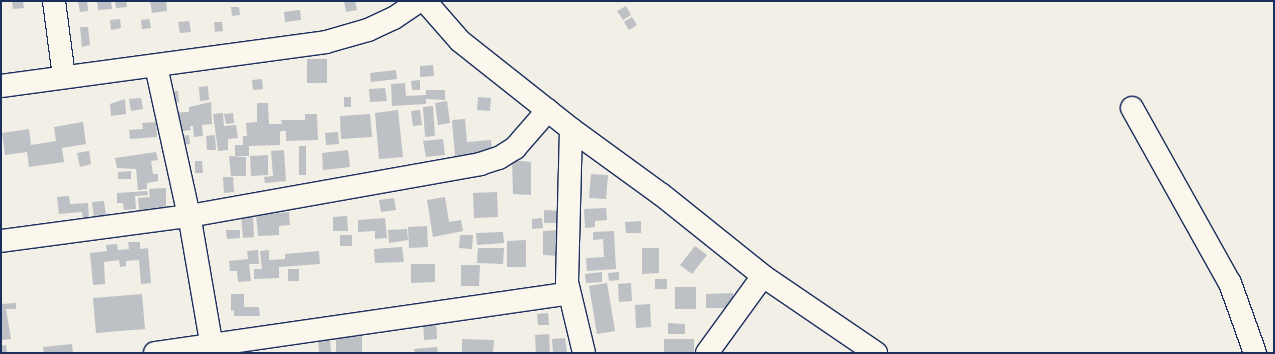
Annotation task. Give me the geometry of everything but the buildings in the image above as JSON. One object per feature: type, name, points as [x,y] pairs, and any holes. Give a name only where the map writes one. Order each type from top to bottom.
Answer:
[{"type":"street","points":[[54,1],[64,77]]},
{"type":"street","points":[[1,86],[156,66],[348,36],[394,18],[419,1]]},
{"type":"street","points":[[425,1],[460,40],[571,129],[662,195],[763,276],[876,353]]},
{"type":"street","points":[[156,66],[189,216],[212,349]]},
{"type":"street","points":[[1132,108],[1230,283],[1255,353]]},
{"type":"street","points":[[1,241],[189,216],[490,162],[515,148],[548,110]]},
{"type":"street","points":[[571,129],[566,279],[584,353]]},
{"type":"street","points":[[706,353],[763,276]]},
{"type":"street","points":[[155,353],[212,349],[569,293]]}]
